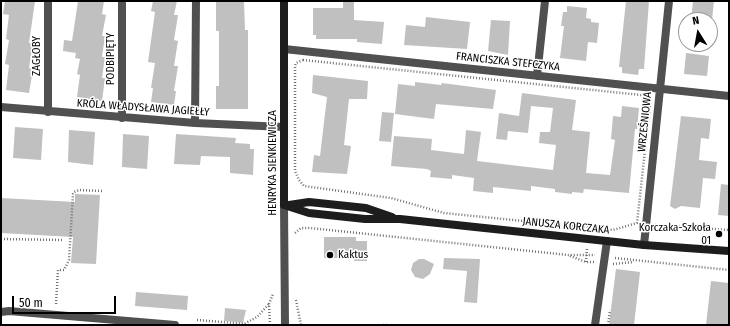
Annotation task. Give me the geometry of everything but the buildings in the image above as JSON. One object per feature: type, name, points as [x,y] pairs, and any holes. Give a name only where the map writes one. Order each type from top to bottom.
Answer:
[{"type":"street","name":"ZAGŁOBY","points":[[48,1],[48,112]]},
{"type":"street","name":"PODBIPIĘTY","points":[[122,1],[122,118]]},
{"type":"street","points":[[195,123],[196,1]]},
{"type":"street","name":"HENRYKA SIENKIEWICZA","points":[[284,1],[285,325]]},
{"type":"street","points":[[537,76],[545,1]]},
{"type":"street","name":"WRZEŚNIOWA","points":[[644,245],[669,1]]},
{"type":"street","name":"FRANCISZKA STEFCZYKA","points":[[284,49],[729,96]]},
{"type":"street","name":"KRÓLA WŁADYSŁAWA JAGIEŁŁY","points":[[1,107],[122,118],[284,127]]},
{"type":"street","name":"JANUSZA KORCZAKA","points":[[284,205],[309,213],[365,219],[400,219],[644,245],[729,251]]},
{"type":"street","points":[[595,325],[607,241]]},
{"type":"street","points":[[1,312],[9,311],[175,325]]},
{"type":"path","points":[[637,223],[652,96],[302,60],[296,63],[295,171],[299,180],[304,186],[391,198],[444,213],[613,230],[637,223],[729,230]]},
{"type":"path","points":[[55,315],[58,270],[64,270],[69,260],[73,194],[78,190],[104,191]]},
{"type":"path","points":[[295,239],[296,232],[301,228],[310,228],[568,255]]},
{"type":"path","points":[[1,239],[63,240]]},
{"type":"path","points":[[638,261],[729,270]]},
{"type":"path","points":[[198,320],[244,324],[257,317],[269,304],[274,293],[274,286]]},
{"type":"path","points":[[295,295],[302,320],[301,325]]},
{"type":"path","points":[[269,304],[270,325]]},
{"type":"path","points":[[383,325],[388,325]]},
{"type":"place","name":"Korczaka-Szkoła 01","points":[[719,234]]},
{"type":"place","name":"Kaktus","points":[[330,255]]}]
